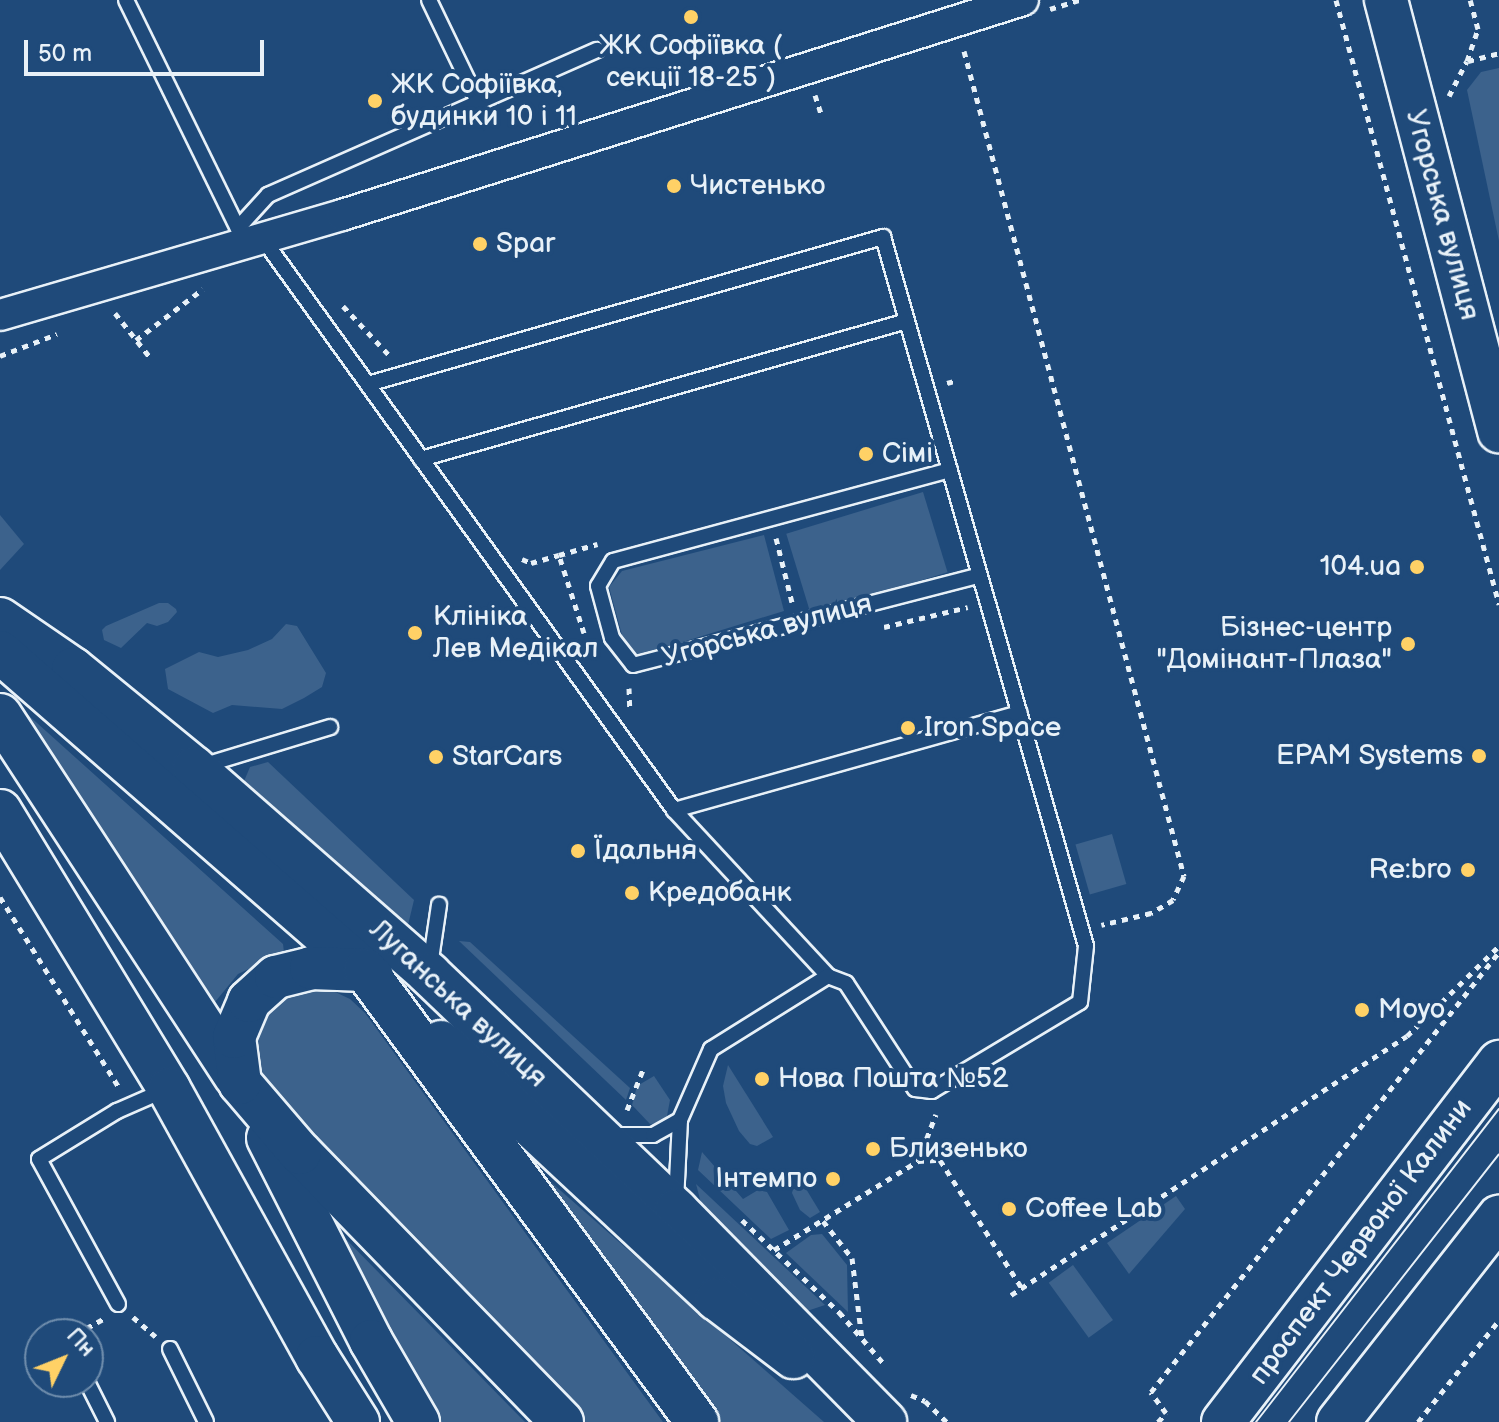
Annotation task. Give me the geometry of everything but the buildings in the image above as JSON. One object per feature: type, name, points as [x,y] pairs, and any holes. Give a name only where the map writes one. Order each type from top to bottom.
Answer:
[{"type":"main road","name":"Угорська вулиця","points":[[1386,0],[1499,431]]},
{"type":"main road","name":"Луганська вулиця","points":[[0,619],[73,669],[194,768],[429,974],[611,1121],[676,1210],[847,1387],[895,1405]]},
{"type":"main road","points":[[0,652],[365,970],[717,1299],[779,1350],[847,1387]]},
{"type":"main road","points":[[0,715],[240,1083],[371,1341],[418,1422]]},
{"type":"main road","points":[[0,811],[169,1089],[317,1357],[358,1422]]},
{"type":"main road","points":[[365,970],[311,968],[276,977],[249,1001],[234,1037],[240,1083],[300,1153],[562,1422]]},
{"type":"main road","points":[[365,970],[697,1422]]},
{"type":"main road","name":"проспект Червоної Калини","points":[[1223,1422],[1499,1062]]},
{"type":"main road","points":[[1338,1422],[1499,1217]]},
{"type":"street","points":[[0,315],[1023,0]]},
{"type":"lane","points":[[126,0],[249,237],[368,384],[674,810],[828,976],[846,983],[915,1089],[932,1091],[948,1083],[1080,1002],[1086,946],[883,237],[368,384]]},
{"type":"lane","points":[[429,0],[478,102]]},
{"type":"lane","points":[[249,237],[268,195],[597,50]]},
{"type":"lane","points":[[421,459],[907,321]]},
{"type":"lane","name":"Угорська вулиця","points":[[950,470],[613,561],[598,586],[612,638],[633,665],[980,575]]},
{"type":"lane","points":[[674,810],[1020,713]]},
{"type":"lane","points":[[194,768],[330,727]]},
{"type":"lane","points":[[429,974],[439,905]]},
{"type":"lane","points":[[676,1210],[680,1120],[711,1049],[828,976]]},
{"type":"lane","points":[[118,1304],[39,1159],[117,1111],[169,1089]]},
{"type":"lane","points":[[611,1121],[629,1138],[653,1135],[680,1120]]},
{"type":"lane","points":[[170,1349],[206,1422]]},
{"type":"lane","points":[[95,1398],[107,1422]]},
{"type":"path","points":[[1336,0],[1499,604]]},
{"type":"path","points":[[1447,100],[1467,61],[1478,29],[1470,0]]},
{"type":"path","points":[[960,36],[1184,876],[1173,900],[1151,913],[1101,926],[1091,918]]},
{"type":"path","points":[[1467,61],[1499,53]]},
{"type":"path","points":[[813,86],[822,117]]},
{"type":"path","points":[[1374,139],[1385,136]]},
{"type":"path","points":[[93,285],[149,356]]},
{"type":"path","points":[[136,340],[205,288]]},
{"type":"path","points":[[337,300],[379,348],[396,376]]},
{"type":"path","points":[[379,348],[392,357]]},
{"type":"path","points":[[771,518],[797,623]]},
{"type":"path","points":[[531,563],[603,543]]},
{"type":"path","points":[[559,555],[585,635]]},
{"type":"path","points":[[880,628],[971,606],[975,621]]},
{"type":"path","points":[[620,678],[629,688],[644,684]]},
{"type":"path","points":[[1011,1295],[1407,1036],[1499,949]]},
{"type":"path","points":[[1158,1422],[1166,1413],[1151,1392],[1499,949]]},
{"type":"path","points":[[611,1121],[644,1067]]},
{"type":"path","points":[[918,1161],[948,1083]]},
{"type":"path","points":[[774,1250],[918,1161],[940,1160],[1022,1288]]},
{"type":"path","points":[[823,1221],[852,1258],[863,1340],[888,1369]]},
{"type":"path","points":[[118,1304],[170,1349]]},
{"type":"path","points":[[1418,1422],[1499,1320]]},
{"type":"path","points":[[895,1405],[913,1397],[925,1401],[947,1422]]},
{"type":"shaded area","points":[[1499,68],[1499,241],[1467,90],[1481,72]]},
{"type":"shaded area","points":[[923,492],[948,572],[811,614],[786,534]]},
{"type":"shaded area","points":[[0,515],[24,544],[0,570]]},
{"type":"shaded area","points":[[764,535],[784,611],[637,656],[622,635],[609,587],[622,571]]},
{"type":"shaded area","points":[[159,603],[168,603],[176,609],[177,612],[168,622],[157,626],[147,623],[121,648],[104,640],[102,630],[106,626]]},
{"type":"shaded area","points":[[286,624],[297,626],[326,673],[322,687],[304,698],[282,709],[232,705],[213,713],[168,689],[165,669],[199,652],[218,657],[248,650],[272,639]]},
{"type":"shaded area","points":[[17,705],[283,944],[284,952],[238,974],[206,1013]]},
{"type":"shaded area","points":[[268,762],[414,900],[408,925],[393,917],[242,786],[250,767]]},
{"type":"shaded area","points":[[1112,834],[1126,884],[1090,894],[1075,844]]},
{"type":"shaded area","points":[[459,941],[470,942],[630,1088],[626,1100]]},
{"type":"shaded area","points":[[310,987],[331,990],[350,999],[365,1013],[663,1422],[581,1422],[260,1095],[248,1035],[271,1001]]},
{"type":"shaded area","points":[[728,1065],[773,1137],[757,1146],[750,1144],[739,1131],[726,1103],[723,1086]]},
{"type":"shaded area","points":[[654,1076],[670,1100],[667,1116],[660,1123],[650,1124],[632,1105],[637,1086]]},
{"type":"shaded area","points":[[702,1152],[743,1199],[758,1190],[767,1192],[789,1230],[771,1239],[698,1170]]},
{"type":"shaded area","points":[[536,1169],[824,1422],[713,1422]]},
{"type":"shaded area","points":[[797,1174],[820,1212],[810,1218],[800,1210],[792,1193]]},
{"type":"shaded area","points":[[696,1184],[825,1305],[807,1311],[755,1263],[702,1207]]},
{"type":"shaded area","points":[[1176,1196],[1185,1209],[1129,1274],[1107,1243]]},
{"type":"shaded area","points":[[336,1229],[525,1422],[441,1422],[392,1345]]},
{"type":"shaded area","points":[[822,1234],[847,1265],[848,1312],[786,1253],[811,1235]]},
{"type":"shaded area","points":[[1073,1265],[1113,1320],[1089,1338],[1049,1283]]},
{"type":"tram line","points":[[1256,1422],[1499,1109]]},
{"type":"tram line","points":[[1289,1422],[1499,1154]]},
{"type":"place","name":"ЖК Софіївка ( секції 18-25 )","points":[[691,17]]},
{"type":"place","name":"ЖК Софіївка, будинки 10 і 11","points":[[375,101]]},
{"type":"place","name":"Чистенько","points":[[674,186]]},
{"type":"place","name":"Spar","points":[[480,244]]},
{"type":"place","name":"Сімі","points":[[866,454]]},
{"type":"place","name":"104.ua","points":[[1417,567]]},
{"type":"place","name":"Клініка Лев Медікал","points":[[415,633]]},
{"type":"place","name":"Бізнес-центр \"Домінант-Плаза\"","points":[[1408,644]]},
{"type":"place","name":"Iron Space","points":[[908,728]]},
{"type":"place","name":"EPAM Systems","points":[[1479,756]]},
{"type":"place","name":"StarCars","points":[[436,757]]},
{"type":"place","name":"Їдальня","points":[[578,851]]},
{"type":"place","name":"Re:bro","points":[[1468,870]]},
{"type":"place","name":"Кредобанк","points":[[632,893]]},
{"type":"place","name":"Moyo","points":[[1362,1010]]},
{"type":"place","name":"Нова Пошта №52","points":[[762,1079]]},
{"type":"place","name":"Близенько","points":[[873,1149]]},
{"type":"place","name":"Інтемпо","points":[[833,1179]]},
{"type":"place","name":"Coffee Lab","points":[[1009,1209]]}]
